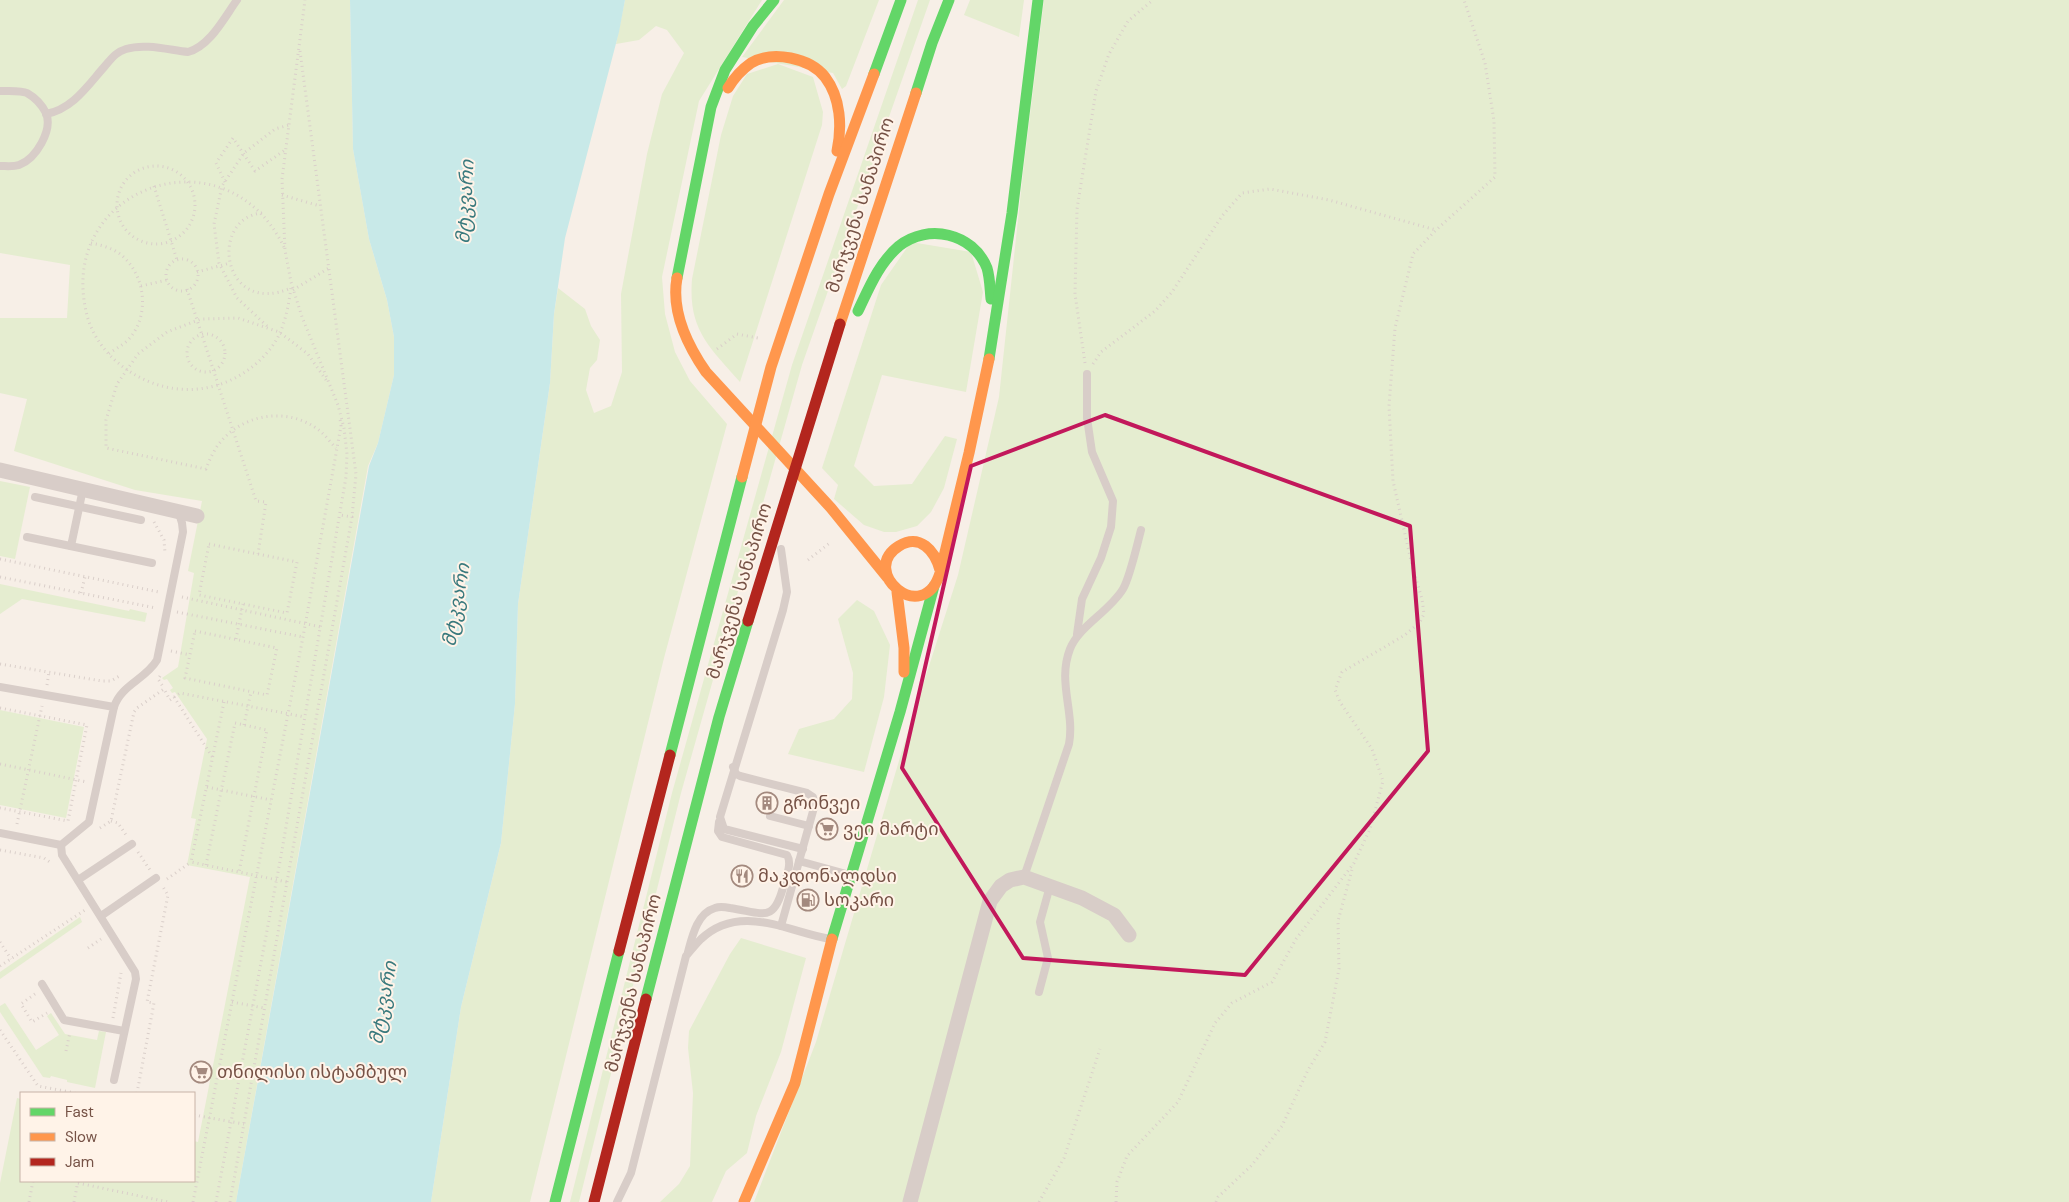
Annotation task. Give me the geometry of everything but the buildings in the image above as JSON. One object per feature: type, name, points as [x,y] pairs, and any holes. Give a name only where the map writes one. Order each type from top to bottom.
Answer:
[{"type":"main road","points":[[774,0],[753,26],[725,70],[711,107],[676,284],[677,308],[688,344],[703,369],[831,508],[887,576]]},
{"type":"main road","name":"მარჯვენა სანაპირო","points":[[556,1202],[724,542],[769,377],[829,194],[901,0]]},
{"type":"main road","name":"მარჯვენა სანაპირო","points":[[594,1202],[719,717],[825,369],[932,43],[949,0]]},
{"type":"main road","points":[[744,1202],[795,1083],[832,939],[900,712],[960,495],[992,340],[1012,211],[1038,0]]},
{"type":"main road","points":[[704,139],[726,90],[736,75],[753,62],[781,56],[806,62],[825,78],[837,101],[841,131],[829,194]]},
{"type":"main road","points":[[825,369],[853,322],[874,279],[889,257],[907,240],[926,232],[944,232],[959,238],[973,249],[986,266],[990,289],[992,340]]},
{"type":"main road","points":[[916,542],[934,530],[960,495]]},
{"type":"main road","points":[[831,508],[878,542],[901,544],[916,542],[924,544],[935,553],[940,570]]},
{"type":"main road","points":[[901,544],[888,557],[885,570],[891,585],[897,592],[906,596],[918,596],[927,593],[934,586]]},
{"type":"main road","points":[[897,592],[904,648],[900,712]]},
{"type":"street","points":[[0,470],[197,516]]},
{"type":"street","points":[[910,1202],[990,901],[1001,886],[1010,880],[1024,877],[1082,898],[1114,915],[1129,935]]},
{"type":"lane","points":[[46,114],[58,112],[72,103],[117,52],[128,48],[142,47],[188,52],[196,50],[208,40],[238,0]]},
{"type":"lane","points":[[0,91],[26,92],[38,102],[46,114],[46,128],[40,146],[31,158],[20,165],[0,166]]},
{"type":"lane","points":[[1024,877],[1069,744],[1071,733],[1066,702],[1065,665],[1077,634],[1082,599],[1101,558],[1111,528],[1113,501],[1092,452],[1087,418],[1087,374]]},
{"type":"lane","points":[[70,546],[83,490]]},
{"type":"lane","points":[[35,497],[140,520]]},
{"type":"lane","points":[[61,845],[89,822],[117,698],[126,688],[153,668],[157,660],[183,532],[179,513]]},
{"type":"lane","points":[[617,1202],[631,1173],[686,956],[698,923],[714,908],[722,907],[762,913],[772,911],[780,902],[787,873],[789,860],[786,855],[722,837],[718,831],[734,767],[787,592],[777,525]]},
{"type":"lane","points":[[1077,634],[1101,615],[1124,588],[1141,530]]},
{"type":"lane","points":[[27,537],[152,563]]},
{"type":"lane","points":[[0,687],[114,707]]},
{"type":"lane","points":[[734,767],[736,774],[740,776],[807,793],[813,797],[815,804],[781,926]]},
{"type":"lane","points":[[770,816],[809,826]]},
{"type":"lane","points":[[720,817],[724,829],[802,849]]},
{"type":"lane","points":[[0,833],[61,845]]},
{"type":"lane","points":[[78,880],[132,844]]},
{"type":"lane","points":[[61,845],[62,855],[135,972],[136,979],[114,1080]]},
{"type":"lane","points":[[799,861],[850,875]]},
{"type":"lane","points":[[101,916],[156,878]]},
{"type":"lane","points":[[1040,992],[1048,958],[1040,922],[1050,886]]},
{"type":"lane","points":[[686,956],[702,938],[720,927],[740,921],[759,920],[818,937],[832,939]]},
{"type":"lane","points":[[43,986],[64,1020],[124,1032]]},
{"type":"path","points":[[216,1202],[276,880],[346,477],[347,454],[344,428],[338,405],[292,289],[286,250],[282,179],[305,0]]},
{"type":"path","points":[[1087,374],[1075,294],[1077,209],[1085,148],[1096,91],[1109,54],[1128,21],[1153,0]]},
{"type":"path","points":[[1216,1202],[1252,1165],[1282,1126],[1308,1070],[1325,1042],[1339,969],[1338,921],[1354,863],[1370,829],[1383,781],[1372,749],[1340,702],[1335,690],[1342,672],[1405,635],[1420,622],[1424,614],[1393,481],[1389,406],[1395,328],[1413,254],[1436,230],[1495,177],[1494,121],[1485,63],[1464,0]]},
{"type":"path","points":[[230,1202],[352,517],[356,474],[299,45]]},
{"type":"path","points":[[272,329],[262,323],[237,298],[220,266],[214,224],[222,188],[244,153],[275,129],[289,124]]},
{"type":"path","points":[[225,182],[216,163],[233,138],[256,171],[286,150]]},
{"type":"path","points":[[156,166],[168,168],[179,173],[186,181],[193,193],[195,207],[192,220],[184,231],[161,244],[147,243],[135,238],[125,228],[118,217],[119,192],[124,182],[133,173],[144,167],[156,166]]},
{"type":"path","points":[[286,250],[276,230],[262,213],[239,195],[212,184],[186,181],[154,186],[128,199],[106,218],[91,243],[82,289],[86,313],[94,335],[108,354],[132,375],[160,387],[191,390],[219,385],[249,370],[271,347],[286,319],[292,289]]},
{"type":"path","points":[[154,186],[177,260]]},
{"type":"path","points":[[1087,374],[1101,352],[1155,311],[1172,292],[1222,216],[1242,193],[1270,189],[1328,200],[1436,230]]},
{"type":"path","points":[[282,195],[320,206]]},
{"type":"path","points":[[262,213],[246,219],[236,228],[230,240],[228,253],[230,263],[236,278],[247,288],[260,294],[275,294],[292,289],[329,268]]},
{"type":"path","points":[[91,243],[104,246],[120,254],[132,268],[141,286],[143,304],[138,323],[128,340],[108,354]]},
{"type":"path","points":[[177,260],[190,261],[197,272],[194,285],[187,290],[175,289],[167,280],[166,271],[168,267],[177,260]]},
{"type":"path","points":[[197,272],[230,263]]},
{"type":"path","points":[[141,286],[167,280]]},
{"type":"path","points":[[187,290],[256,501],[266,502],[258,554]]},
{"type":"path","points":[[331,387],[308,354],[279,332],[238,318],[197,321],[167,332],[138,354],[126,370],[117,384],[106,420],[106,448],[206,469],[217,446],[233,429],[254,418],[278,415],[301,420],[321,431],[336,449]]},
{"type":"path","points":[[202,334],[216,336],[224,346],[224,359],[221,364],[214,370],[204,372],[198,370],[189,361],[187,349],[194,338],[202,334]]},
{"type":"path","points":[[712,354],[737,334],[758,338]]},
{"type":"path","points":[[338,405],[346,404]]},
{"type":"path","points":[[193,1202],[303,637],[340,426],[338,405]]},
{"type":"path","points":[[340,515],[352,517]]},
{"type":"path","points":[[152,520],[164,540],[166,551],[164,559]]},
{"type":"path","points":[[808,560],[836,538]]},
{"type":"path","points":[[209,544],[258,554],[297,562],[287,612],[199,595],[209,544]]},
{"type":"path","points":[[0,577],[303,637]]},
{"type":"path","points":[[81,593],[85,577]]},
{"type":"path","points":[[152,616],[159,584]]},
{"type":"path","points":[[236,639],[243,604]]},
{"type":"path","points":[[195,631],[277,648],[267,695],[185,678],[190,655],[195,631]]},
{"type":"path","points":[[170,651],[190,655]]},
{"type":"path","points":[[0,664],[102,681],[111,681],[128,672]]},
{"type":"path","points":[[11,852],[49,672]]},
{"type":"path","points":[[94,832],[111,821],[134,712],[164,689],[170,700],[180,693],[305,717]]},
{"type":"path","points":[[244,725],[251,692]]},
{"type":"path","points":[[174,697],[213,758]]},
{"type":"path","points":[[137,1092],[154,1003],[147,1002],[168,895],[160,883],[191,862],[224,702]]},
{"type":"path","points":[[0,708],[87,725],[68,821],[0,808]]},
{"type":"path","points":[[206,865],[234,723],[244,725],[267,730],[239,872]]},
{"type":"path","points":[[0,764],[117,788]]},
{"type":"path","points":[[207,787],[271,800]]},
{"type":"path","points":[[111,821],[118,823],[156,878]]},
{"type":"path","points":[[0,850],[44,858],[54,868]]},
{"type":"path","points":[[191,862],[287,882]]},
{"type":"path","points":[[1116,1202],[1117,1182],[1127,1156],[1178,1102],[1215,1022],[1232,1003],[1272,982],[1296,939],[1354,863]]},
{"type":"path","points":[[78,904],[88,918]]},
{"type":"path","points":[[0,966],[94,904]]},
{"type":"path","points":[[97,932],[107,945]]},
{"type":"path","points":[[88,948],[102,938]]},
{"type":"path","points":[[0,942],[11,959]]},
{"type":"path","points":[[111,1029],[122,971],[121,966]]},
{"type":"path","points":[[43,986],[21,1004],[32,1022],[56,1007]]},
{"type":"path","points":[[232,1002],[264,1008]]},
{"type":"path","points":[[66,1051],[72,1022]]},
{"type":"path","points":[[0,1030],[38,1086],[52,1091]]},
{"type":"path","points":[[1039,1202],[1064,1158],[1100,1049]]},
{"type":"path","points":[[195,1115],[244,1124]]},
{"type":"path","points":[[29,1202],[34,1182]]},
{"type":"path","points":[[74,1202],[78,1182],[148,1200],[168,1202]]},
{"type":"highlighted area","points":[[1105,415],[1410,526],[1428,751],[1245,975],[1023,958],[902,768],[971,466]]},
{"type":"green space","points":[[0,0],[350,0],[353,149],[369,239],[387,300],[394,337],[394,375],[378,443],[368,466],[236,1202],[0,1202],[0,1183],[17,1098],[20,1099],[20,1182],[195,1182],[195,1141],[198,1142],[250,877],[187,865],[196,819],[191,818],[207,739],[175,692],[172,693],[170,690],[173,688],[167,679],[164,680],[162,678],[178,667],[194,573],[188,571],[202,501],[135,490],[14,451],[27,399],[0,393],[0,318],[67,318],[70,265],[0,253]]},
{"type":"green space","points":[[625,0],[762,0],[699,101],[662,277],[665,314],[675,352],[690,381],[727,424],[664,658],[530,1202],[431,1202],[461,1007],[501,843],[515,704],[518,604],[550,383],[554,314],[558,288],[585,309],[591,326],[600,340],[597,360],[590,368],[586,390],[594,413],[611,406],[622,372],[621,294],[647,154],[662,94],[684,53],[667,30],[656,26],[639,40],[616,44]]},
{"type":"green space","points":[[784,0],[879,0],[846,86],[842,89],[833,73],[742,57]]},
{"type":"green space","points":[[918,0],[930,0],[802,365],[681,793],[579,1202],[570,1202],[672,793],[792,365]]},
{"type":"green space","points":[[970,0],[1024,0],[1019,37],[964,15]]},
{"type":"green space","points":[[1044,0],[2069,0],[2069,1202],[754,1202],[816,1042],[901,754],[958,575],[999,397]]},
{"type":"green space","points":[[778,64],[813,77],[823,112],[822,125],[740,382],[718,358],[702,336],[693,311],[692,279],[721,135],[733,96],[747,74]]},
{"type":"green space","points":[[911,242],[971,252],[983,292],[966,392],[882,375],[854,466],[874,486],[912,484],[945,436],[957,439],[944,488],[931,512],[917,526],[896,532],[884,532],[864,525],[834,499],[838,485],[822,468],[881,285]]},
{"type":"green space","points":[[0,481],[30,487],[15,559],[0,556]]},
{"type":"green space","points":[[0,584],[129,611],[130,609],[147,613],[145,622],[22,599],[0,614]]},
{"type":"green space","points":[[857,600],[874,611],[890,645],[884,697],[864,772],[788,754],[799,729],[834,719],[852,699],[853,673],[838,619]]},
{"type":"green space","points":[[0,710],[84,727],[66,818],[0,805]]},
{"type":"green space","points":[[80,917],[82,922],[0,979],[0,972]]},
{"type":"green space","points":[[741,938],[806,958],[781,1052],[756,1116],[747,1153],[726,1171],[712,1202],[660,1202],[679,1184],[690,1166],[693,1093],[688,1048],[689,1031],[730,954]]},
{"type":"green space","points":[[5,1003],[36,1050],[59,1035],[47,1016],[51,1013],[65,1034],[97,1040],[99,1031],[106,1032],[95,1088],[67,1082],[67,1080],[51,1076],[50,1078],[43,1077],[0,1012],[0,1006]]},
{"type":"water","name":"მტკვარი","points":[[350,0],[625,0],[619,32],[565,238],[554,314],[550,383],[518,604],[515,704],[501,843],[461,1007],[431,1202],[236,1202],[369,466],[378,443],[394,375],[394,337],[387,300],[369,239],[353,149]]},
{"type":"traffic: fast","points":[[677,278],[711,107],[725,70],[753,26],[774,0]]},
{"type":"traffic: fast","points":[[874,74],[901,0]]},
{"type":"traffic: fast","points":[[916,93],[932,43],[949,0]]},
{"type":"traffic: fast","points":[[989,359],[1012,213],[1038,0]]},
{"type":"traffic: fast","points":[[858,311],[875,276],[886,260],[899,246],[923,235],[949,235],[971,247],[980,256],[987,268],[991,299]]},
{"type":"traffic: fast","points":[[670,755],[742,477]]},
{"type":"traffic: fast","points":[[832,939],[900,712],[934,586]]},
{"type":"traffic: fast","points":[[646,999],[719,717],[748,621]]},
{"type":"traffic: fast","points":[[555,1202],[619,951]]},
{"type":"traffic: slow","points":[[728,88],[744,68],[760,59],[770,57],[791,58],[810,65],[825,77],[837,103],[840,123],[837,151]]},
{"type":"traffic: slow","points":[[742,477],[771,367],[829,194],[874,74]]},
{"type":"traffic: slow","points":[[840,324],[916,93]]},
{"type":"traffic: slow","points":[[677,278],[676,303],[682,328],[706,372],[831,508],[887,577]]},
{"type":"traffic: slow","points":[[940,570],[934,556],[926,546],[914,542],[899,546],[888,557],[886,568],[889,580],[898,590],[909,595],[921,596],[932,589],[940,573],[989,359]]},
{"type":"traffic: slow","points":[[897,592],[904,648],[904,672]]},
{"type":"traffic: slow","points":[[744,1202],[795,1083],[832,939]]},
{"type":"traffic: jam","points":[[748,621],[840,324]]},
{"type":"traffic: jam","points":[[619,951],[670,755]]},
{"type":"traffic: jam","points":[[594,1202],[646,999]]},
{"type":"place","name":"გრინვეი","points":[[767,803]]},
{"type":"place","name":"ვეი მარტი","points":[[827,829]]},
{"type":"place","name":"მაკდონალდსი","points":[[742,876]]},
{"type":"place","name":"სოკარი","points":[[808,900]]},
{"type":"place","name":"თნილისი ისტამბულ","points":[[201,1072]]}]
